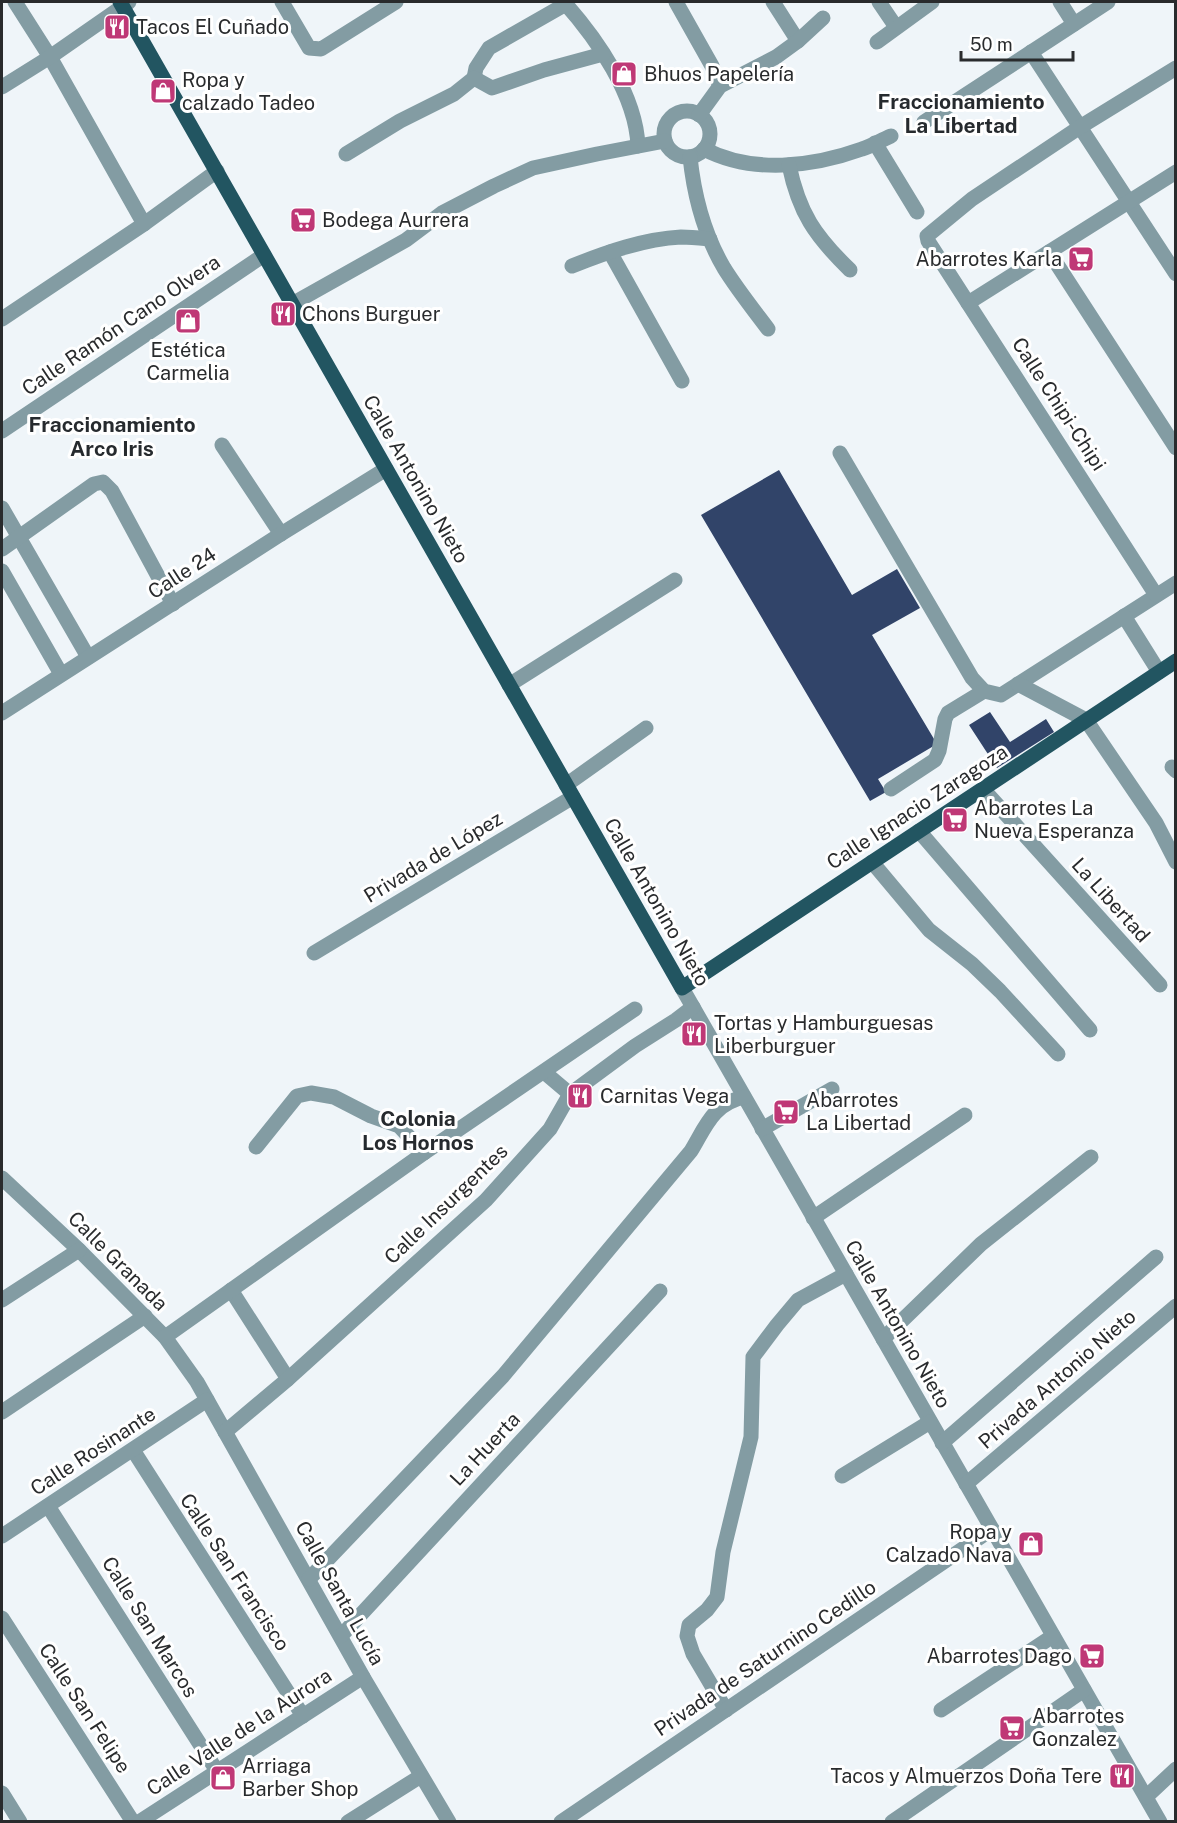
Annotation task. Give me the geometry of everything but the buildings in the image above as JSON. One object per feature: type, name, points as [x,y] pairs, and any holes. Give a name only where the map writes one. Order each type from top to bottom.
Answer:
[{"type":"main road","name":"Calle Antonino Nieto","points":[[124,2],[264,255],[682,988]]},
{"type":"main road","name":"Calle Ignacio Zaragoza","points":[[682,988],[1176,661]]},
{"type":"street","points":[[15,2],[50,57],[144,224]]},
{"type":"street","points":[[2,87],[50,57],[124,2]]},
{"type":"street","points":[[283,2],[309,48],[321,49],[396,2]]},
{"type":"street","points":[[676,2],[708,59],[720,86]]},
{"type":"street","points":[[772,2],[798,41]]},
{"type":"street","points":[[879,2],[896,27]]},
{"type":"street","points":[[877,42],[932,2]]},
{"type":"street","points":[[1060,2],[1074,24]]},
{"type":"street","points":[[924,122],[1108,2]]},
{"type":"street","points":[[346,154],[400,121],[454,94],[474,78],[476,68],[489,48],[565,3],[588,32],[620,83],[637,128],[638,146]]},
{"type":"street","points":[[699,115],[720,86],[757,68],[798,41],[823,18]]},
{"type":"street","points":[[1031,52],[1176,274]]},
{"type":"street","points":[[474,78],[492,88],[544,70],[603,54]]},
{"type":"street","points":[[1080,127],[1176,69]]},
{"type":"street","points":[[768,329],[724,268],[696,199],[697,153],[708,142],[709,127],[699,115],[684,111],[676,114],[665,126],[665,141],[675,154],[682,156],[697,153],[744,164],[789,165],[828,158],[862,149],[891,136]]},
{"type":"street","name":"Calle Chipi-Chipi","points":[[1080,127],[972,199],[927,236],[928,241],[1156,595]]},
{"type":"street","points":[[292,304],[406,240],[442,213],[533,168],[665,141]]},
{"type":"street","points":[[875,143],[917,212]]},
{"type":"street","points":[[789,165],[793,184],[808,221],[824,243],[850,270]]},
{"type":"street","points":[[2,319],[144,224],[217,171]]},
{"type":"street","points":[[968,303],[1176,172]]},
{"type":"street","points":[[572,266],[640,244],[681,237],[710,238]]},
{"type":"street","points":[[610,252],[682,381]]},
{"type":"street","points":[[1049,252],[1176,448]]},
{"type":"street","name":"Calle Ramón Cano Olvera","points":[[2,431],[264,255]]},
{"type":"street","points":[[222,445],[281,534]]},
{"type":"street","points":[[840,453],[972,678],[984,691],[1001,695],[1176,583]]},
{"type":"street","name":"Calle 24","points":[[2,713],[386,469]]},
{"type":"street","points":[[2,549],[94,484],[103,482],[112,491],[173,604]]},
{"type":"street","points":[[2,508],[88,657]]},
{"type":"street","points":[[2,571],[61,674]]},
{"type":"street","points":[[509,685],[675,580]]},
{"type":"street","points":[[1121,618],[1159,672]]},
{"type":"street","points":[[1018,684],[1086,720],[1156,823],[1176,862]]},
{"type":"street","points":[[891,789],[935,760],[948,712],[984,691]]},
{"type":"street","name":"Privada de López","points":[[315,953],[569,791],[646,728]]},
{"type":"street","name":"La Libertad","points":[[983,789],[1160,985]]},
{"type":"street","points":[[919,831],[1090,1030]]},
{"type":"street","points":[[872,862],[929,930],[993,984],[1058,1054]]},
{"type":"street","name":"Calle Antonino Nieto","points":[[682,988],[1160,1821]]},
{"type":"street","name":"Calle Insurgentes","points":[[225,1431],[288,1379],[486,1200],[550,1129],[570,1094],[693,1007]]},
{"type":"street","points":[[165,1337],[424,1153],[635,1009]]},
{"type":"street","points":[[544,1072],[570,1094]]},
{"type":"street","points":[[762,1129],[832,1089]]},
{"type":"street","points":[[256,1148],[297,1096],[311,1093],[334,1097],[371,1116],[399,1126],[424,1153]]},
{"type":"street","points":[[309,1579],[503,1376],[691,1151],[716,1110],[735,1099],[744,1097]]},
{"type":"street","points":[[812,1215],[965,1115]]},
{"type":"street","points":[[883,1339],[981,1244],[1091,1157]]},
{"type":"street","points":[[812,1215],[880,1164]]},
{"type":"street","name":"Calle Granada","points":[[3,1182],[79,1250],[145,1316],[165,1337],[197,1382]]},
{"type":"street","points":[[2,1300],[79,1250]]},
{"type":"street","points":[[942,1443],[1156,1257]]},
{"type":"street","points":[[726,1710],[693,1654],[687,1636],[689,1625],[707,1610],[717,1597],[723,1552],[751,1437],[753,1357],[798,1300],[846,1274]]},
{"type":"street","points":[[231,1290],[288,1379]]},
{"type":"street","name":"La Huerta","points":[[341,1636],[660,1291]]},
{"type":"street","name":"Privada Antonio Nieto","points":[[966,1484],[1176,1306]]},
{"type":"street","points":[[2,1412],[145,1316]]},
{"type":"street","name":"Calle Santa Lucía","points":[[197,1382],[363,1677],[449,1821]]},
{"type":"street","name":"Calle Rosinante","points":[[2,1536],[207,1400]]},
{"type":"street","points":[[842,1476],[930,1422]]},
{"type":"street","name":"Calle San Francisco","points":[[133,1450],[303,1716]]},
{"type":"street","name":"Calle San Marcos","points":[[48,1506],[217,1771]]},
{"type":"street","name":"Privada de Saturnino Cedillo","points":[[561,1821],[992,1529]]},
{"type":"street","name":"Calle San Felipe","points":[[2,1618],[133,1821]]},
{"type":"street","points":[[940,1710],[1053,1636]]},
{"type":"street","name":"Calle Valle de la Aurora","points":[[139,1821],[363,1677]]},
{"type":"street","points":[[892,1821],[1084,1690]]},
{"type":"street","points":[[1146,1797],[1176,1769]]},
{"type":"street","points":[[348,1821],[421,1776]]},
{"type":"street","points":[[2,1793],[20,1821]]},
{"type":"place","name":"Tacos El Cuñado","points":[[117,27]]},
{"type":"place","name":"Bhuos Papelería","points":[[624,74]]},
{"type":"place","name":"Ropa y calzado Tadeo","points":[[163,91]]},
{"type":"place","name":"Bodega Aurrera","points":[[303,220]]},
{"type":"place","name":"Abarrotes Karla","points":[[1081,259]]},
{"type":"place","name":"Chons Burguer","points":[[283,314]]},
{"type":"place","name":"Estética Carmelia","points":[[188,321]]},
{"type":"place","name":"Abarrotes La Nueva Esperanza","points":[[955,820]]},
{"type":"place","name":"Tortas y Hamburguesas Liberburguer","points":[[694,1034]]},
{"type":"place","name":"Carnitas Vega","points":[[580,1096]]},
{"type":"place","name":"Abarrotes La Libertad","points":[[786,1112]]},
{"type":"place","name":"Ropa y Calzado Nava","points":[[1031,1544]]},
{"type":"place","name":"Abarrotes Dago","points":[[1092,1656]]},
{"type":"place","name":"Abarrotes Gonzalez","points":[[1012,1728]]},
{"type":"place","name":"Tacos y Almuerzos Doña Tere","points":[[1122,1776]]},
{"type":"place","name":"Arriaga Barber Shop","points":[[223,1778]]},
{"type":"district","name":"Fraccionamiento La Libertad","points":[[961,113]]},
{"type":"district","name":"Fraccionamiento Arco Iris","points":[[112,436]]},
{"type":"district","name":"Colonia Los Hornos","points":[[418,1130]]}]
